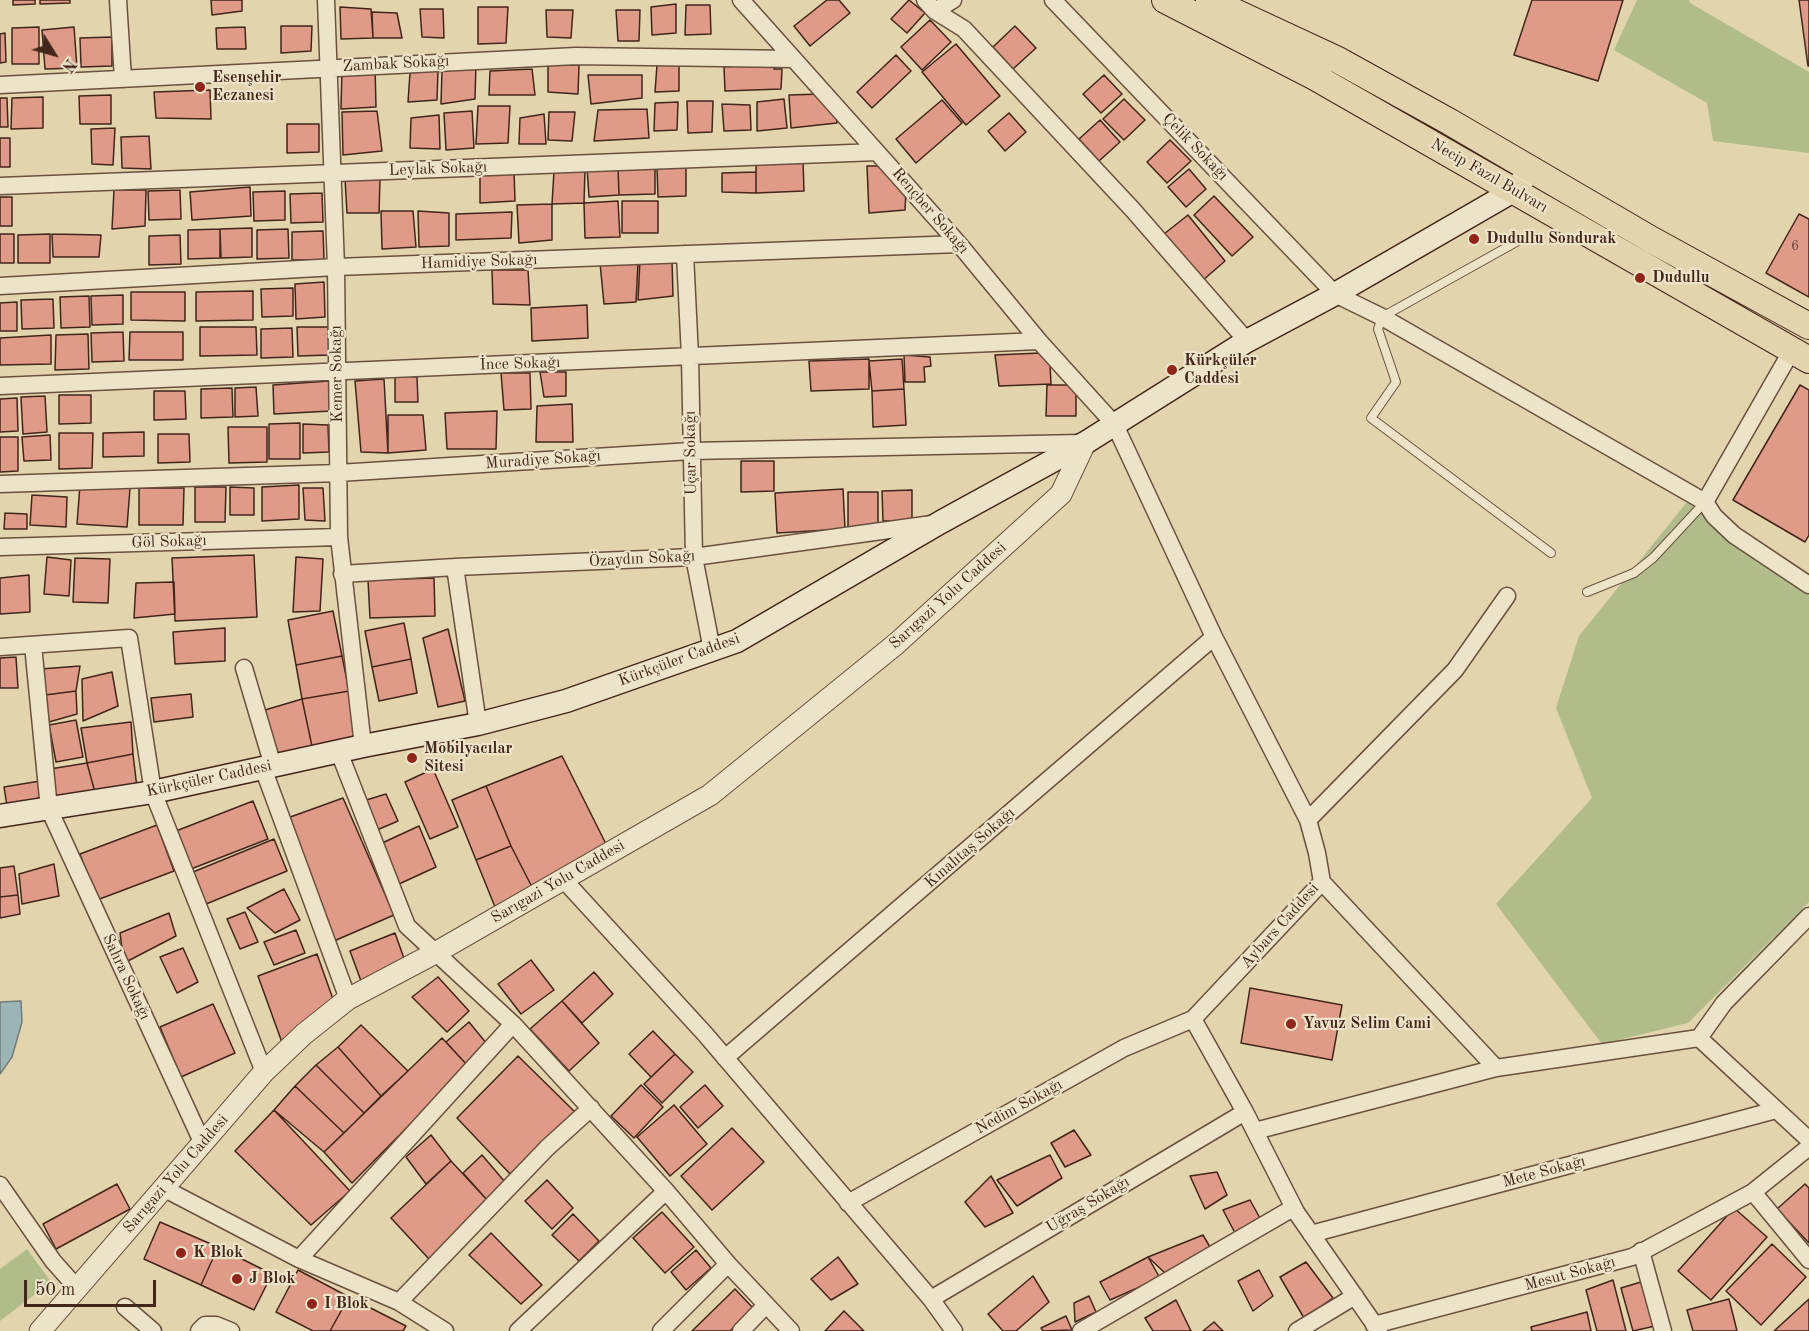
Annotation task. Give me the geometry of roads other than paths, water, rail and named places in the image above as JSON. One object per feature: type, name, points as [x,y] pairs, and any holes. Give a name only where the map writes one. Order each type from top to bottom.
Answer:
[{"type":"main road","name":"Necip Fazıl Bulvarı","points":[[1166,0],[1315,77],[1801,355]]},
{"type":"main road","name":"Necip Fazıl Bulvarı","points":[[1209,0],[1338,60],[1652,240],[1809,326]]},
{"type":"main road","name":"Kürkçüler Caddesi","points":[[0,816],[153,792],[363,746],[478,724],[566,701],[737,641],[941,522],[1085,443],[1247,341],[1335,294],[1515,190],[1531,169]]},
{"type":"street","points":[[118,0],[123,79]]},
{"type":"street","name":"Kemer Sokağı","points":[[326,0],[336,267],[339,537],[363,746]]},
{"type":"street","name":"Rençber Sokağı","points":[[741,0],[959,244],[1039,341],[1115,425]]},
{"type":"street","points":[[930,5],[953,0]]},
{"type":"street","name":"Çelik Sokağı","points":[[1053,0],[1335,294]]},
{"type":"street","points":[[930,5],[964,29],[1134,210],[1247,341]]},
{"type":"street","name":"Zambak Sokağı","points":[[0,86],[576,56],[793,59]]},
{"type":"street","name":"Leylak Sokağı","points":[[0,186],[877,152]]},
{"type":"street","name":"Hamidiye Sokağı","points":[[0,286],[336,267],[959,244]]},
{"type":"street","name":"Uçar Sokağı","points":[[685,254],[690,357],[694,557],[712,650]]},
{"type":"street","points":[[1335,294],[1382,317],[1705,502],[1714,516],[1734,535],[1809,585]]},
{"type":"street","name":"İnce Sokağı","points":[[0,386],[1039,341]]},
{"type":"street","points":[[1705,502],[1801,355]]},
{"type":"street","name":"Aybars Caddesi","points":[[1115,425],[1214,638],[1308,820],[1322,882],[1193,1019]]},
{"type":"street","name":"Muradiye Sokağı","points":[[0,484],[338,473],[691,451],[1085,443]]},
{"type":"street","name":"Sarıgazi Yolu Caddesi","points":[[40,1331],[264,1072],[304,1034],[348,999],[435,953],[710,795],[896,644],[1060,494],[1085,443]]},
{"type":"street","name":"Özaydın Sokağı","points":[[342,574],[694,557],[941,522]]},
{"type":"street","name":"Göl Sokağı","points":[[0,547],[339,537]]},
{"type":"street","points":[[455,567],[478,724]]},
{"type":"street","points":[[1308,820],[1455,670],[1507,596]]},
{"type":"street","points":[[0,647],[129,638],[153,792],[264,1072]]},
{"type":"street","name":"Kınalıtaş Sokağı","points":[[725,1058],[1214,638]]},
{"type":"street","name":"Sahra Sokağı","points":[[33,645],[49,809],[203,1144]]},
{"type":"street","points":[[244,668],[268,767],[348,999]]},
{"type":"street","points":[[339,752],[406,926],[513,1024],[791,1331]]},
{"type":"street","points":[[563,879],[725,1058],[931,1299],[954,1331]]},
{"type":"street","points":[[1322,882],[1497,1068]]},
{"type":"street","points":[[1255,1131],[1497,1068],[1699,1038],[1724,1003],[1809,916]]},
{"type":"street","points":[[1193,1019],[1245,1112],[1293,1208],[1376,1328]]},
{"type":"street","name":"Nedim Sokağı","points":[[848,1203],[1124,1048],[1193,1019]]},
{"type":"street","points":[[299,1259],[513,1024]]},
{"type":"street","points":[[1699,1038],[1809,1140]]},
{"type":"street","points":[[399,1302],[553,1142],[591,1108]]},
{"type":"street","name":"Mete Sokağı","points":[[1311,1234],[1776,1110]]},
{"type":"street","name":"Uğraş Sokağı","points":[[931,1299],[1245,1112]]},
{"type":"street","name":"Mesut Sokağı","points":[[1376,1328],[1632,1257],[1753,1192],[1809,1147]]},
{"type":"street","points":[[0,1185],[53,1261],[77,1288]]},
{"type":"street","points":[[164,1188],[299,1259],[399,1302],[445,1331]]},
{"type":"street","points":[[518,1331],[666,1191]]},
{"type":"street","points":[[1753,1192],[1809,1260]]},
{"type":"street","points":[[1081,1331],[1293,1208]]},
{"type":"street","points":[[1641,1251],[1663,1331]]},
{"type":"street","points":[[661,1331],[728,1264]]},
{"type":"street","points":[[1297,1331],[1355,1296]]},
{"type":"street","points":[[741,1331],[766,1305]]},
{"type":"street","points":[[125,1307],[153,1331]]},
{"type":"street","points":[[199,1331],[205,1325],[216,1325],[231,1331]]},
{"type":"lane","points":[[1527,236],[1382,317],[1378,329],[1396,382],[1371,418],[1551,553]]},
{"type":"lane","points":[[1587,592],[1634,573],[1653,558],[1705,502]]},
{"type":"water","points":[[21,1001],[22,1022],[12,1057],[0,1074],[0,1002]]},
{"type":"place","name":"Esenşehir Eczanesi","points":[[200,87]]},
{"type":"place","name":"Dudullu Sondurak","points":[[1474,239]]},
{"type":"place","name":"Dudullu","points":[[1640,278]]},
{"type":"place","name":"Kürkçüler Caddesi","points":[[1172,370]]},
{"type":"place","name":"Mobilyacılar Sitesi","points":[[412,758]]},
{"type":"place","name":"Yavuz Selim Cami","points":[[1291,1024]]},
{"type":"place","name":"K Blok","points":[[181,1253]]},
{"type":"place","name":"J Blok","points":[[237,1279]]},
{"type":"place","name":"I Blok","points":[[312,1304]]}]
